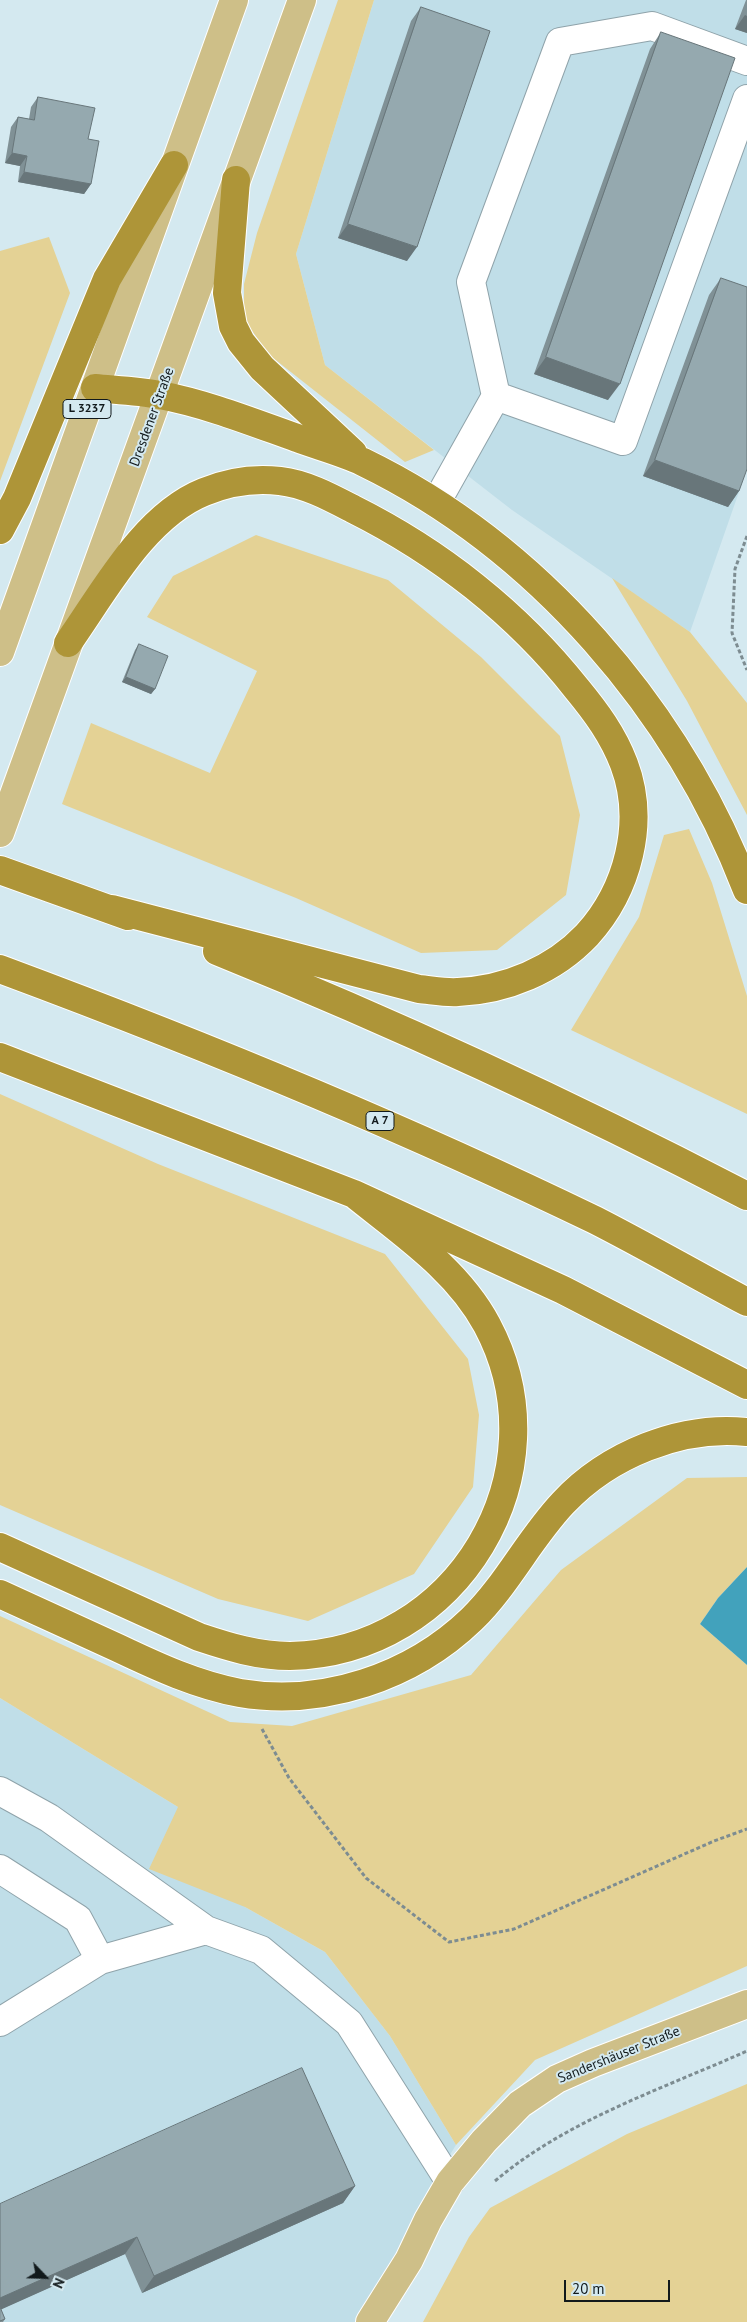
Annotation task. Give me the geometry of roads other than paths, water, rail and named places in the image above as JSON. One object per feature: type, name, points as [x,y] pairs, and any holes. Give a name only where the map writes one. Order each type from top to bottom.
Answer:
[{"type":"highway","points":[[0,530],[17,498],[107,279],[174,165]]},
{"type":"highway","points":[[236,180],[226,293],[233,326],[241,342],[262,368],[362,461]]},
{"type":"highway","points":[[95,388],[160,395],[229,414],[362,461],[436,503],[489,542],[539,584],[585,631],[628,680],[694,778],[718,823],[747,890]]},
{"type":"highway","points":[[68,642],[143,536],[180,503],[203,492],[227,484],[254,480],[281,481],[308,488],[376,520],[417,545],[458,573],[497,605],[534,640],[600,718],[614,741],[625,767],[631,794],[633,822],[631,849],[623,876],[612,901],[595,926],[575,948],[551,965],[524,978],[496,986],[457,993],[419,989],[112,909]]},
{"type":"highway","points":[[0,870],[112,909],[282,978],[458,1055],[632,1136],[747,1196]]},
{"type":"highway","name":"A 7","points":[[0,970],[116,1012],[381,1122],[596,1221],[747,1302]]},
{"type":"highway","points":[[0,1057],[354,1194],[563,1290],[747,1385]]},
{"type":"highway","points":[[0,1547],[199,1637],[228,1648],[259,1654],[290,1656],[322,1653],[352,1646],[382,1635],[410,1620],[440,1596],[457,1579],[478,1552],[494,1522],[505,1490],[511,1457],[513,1423],[510,1390],[501,1357],[487,1325],[470,1297],[448,1271],[354,1194]]},
{"type":"highway","points":[[0,1594],[181,1677],[242,1693],[280,1696],[326,1692],[354,1687],[390,1674],[420,1660],[448,1641],[495,1594],[563,1503],[613,1463],[642,1449],[673,1438],[705,1433],[747,1432]]},
{"type":"main road","name":"L 3237","points":[[0,652],[234,0]]},
{"type":"main road","name":"Dresdener Straße","points":[[0,832],[302,0]]},
{"type":"main road","name":"Sandershäuser Straße","points":[[370,2322],[409,2260],[428,2220],[450,2182],[484,2141],[520,2104],[556,2079],[593,2062],[747,2004]]},
{"type":"lane","points":[[436,503],[496,396],[471,282],[560,42],[652,26],[747,61]]},
{"type":"lane","points":[[496,396],[622,441],[747,99]]},
{"type":"lane","points":[[0,1791],[49,1818],[206,1930],[262,1950],[349,2023],[450,2182]]},
{"type":"lane","points":[[0,1869],[78,1919],[100,1960]]},
{"type":"lane","points":[[0,2022],[100,1960],[206,1930]]},
{"type":"water","points":[[747,1567],[747,1665],[700,1624],[718,1598]]}]
